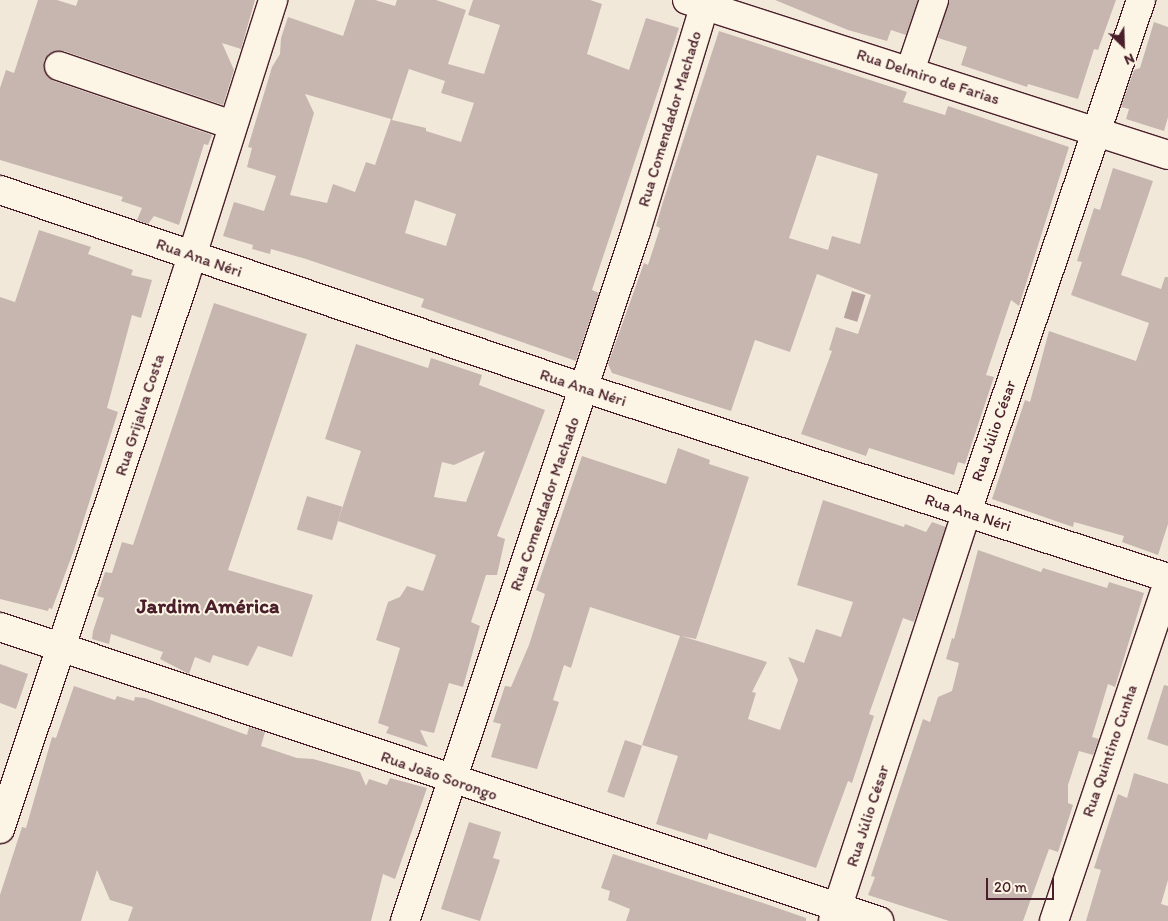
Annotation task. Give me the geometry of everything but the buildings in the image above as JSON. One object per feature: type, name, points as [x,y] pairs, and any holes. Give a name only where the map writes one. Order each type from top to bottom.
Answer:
[{"type":"street","name":"Rua Grijalva Costa","points":[[0,828],[64,646],[193,256],[232,125],[273,0]]},
{"type":"street","points":[[910,71],[934,0]]},
{"type":"street","name":"Rua Júlio César","points":[[836,914],[966,512],[1141,0]]},
{"type":"street","name":"Rua Delmiro de Farias","points":[[699,2],[1168,155]]},
{"type":"street","name":"Rua Comendador Machado","points":[[405,921],[584,388],[699,2]]},
{"type":"street","points":[[59,66],[232,125]]},
{"type":"street","name":"Rua Ana Néri","points":[[0,190],[584,388],[1168,578]]},
{"type":"street","name":"Rua Quintino Cunha","points":[[1054,921],[1168,582]]},
{"type":"street","name":"Rua João Sorongo","points":[[0,627],[64,646],[836,914],[879,921]]},
{"type":"shaded area","points":[[852,291],[865,295],[857,322],[844,318]]},
{"type":"district","name":"Jardim América","points":[[208,606]]}]
